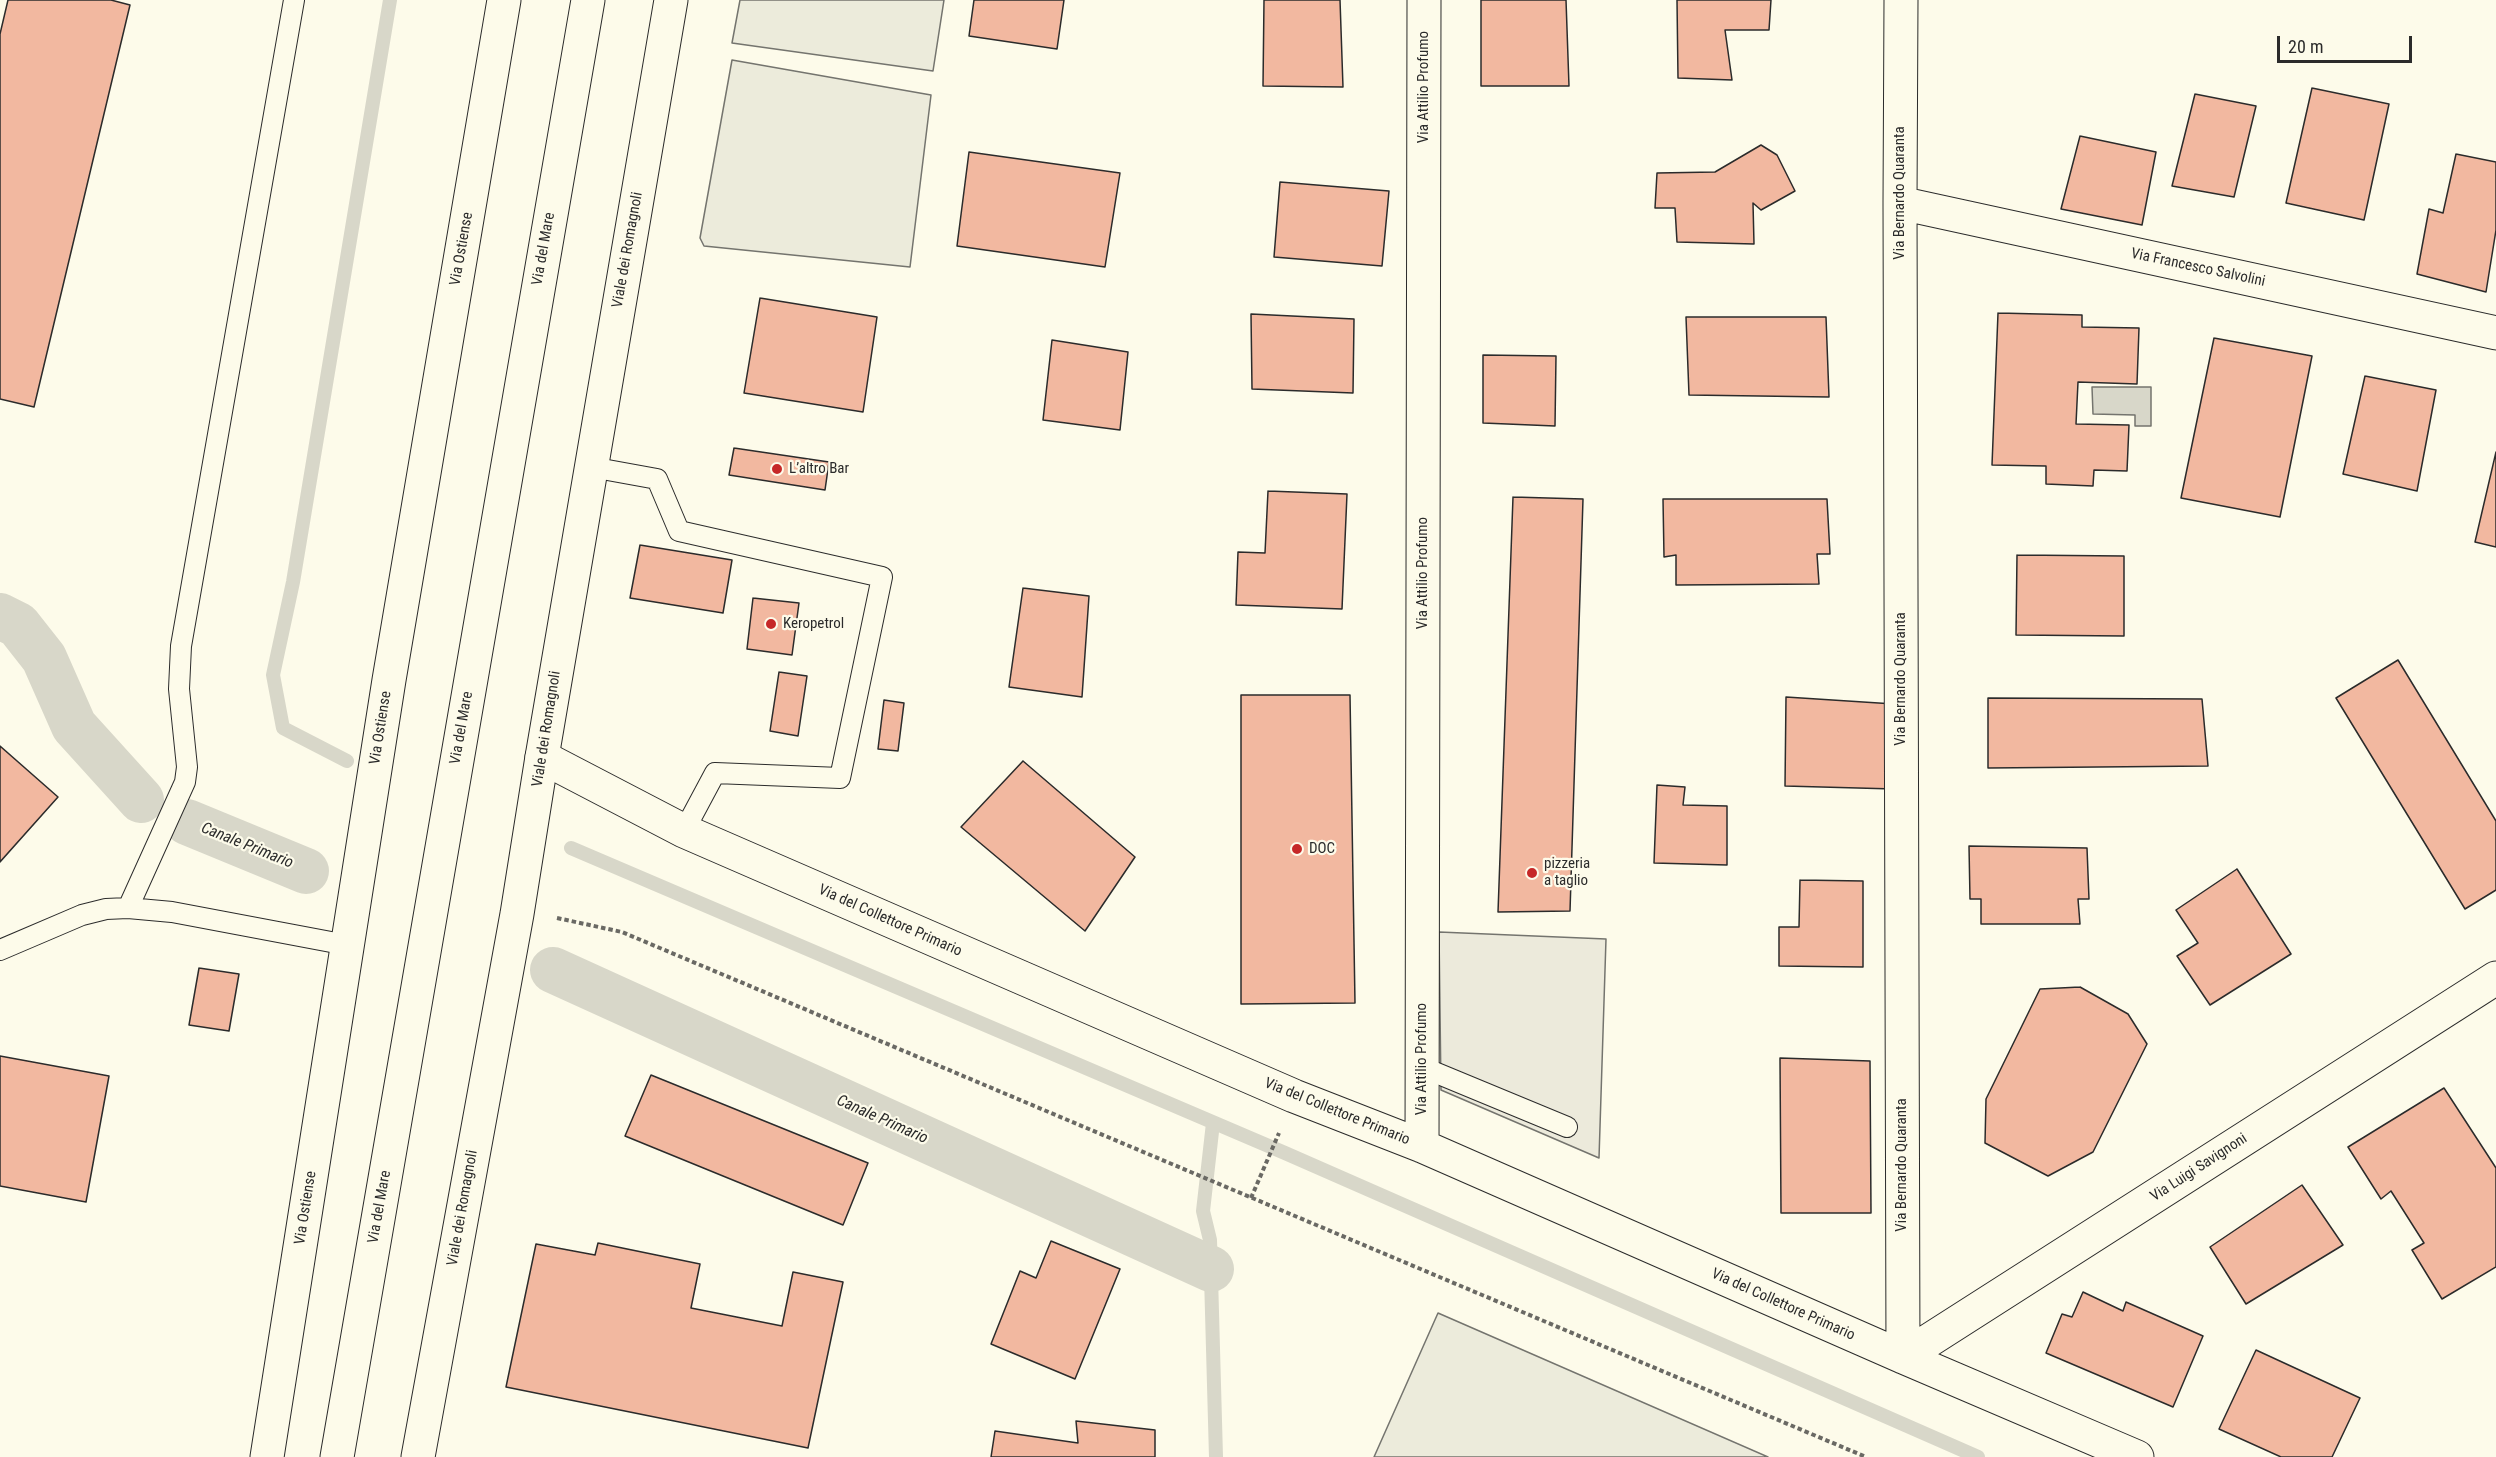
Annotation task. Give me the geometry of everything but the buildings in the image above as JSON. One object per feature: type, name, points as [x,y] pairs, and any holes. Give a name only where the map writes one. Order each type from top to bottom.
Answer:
[{"type":"street","name":"Via Ostiense","points":[[267,1457],[391,669],[504,0]]},
{"type":"street","name":"Via del Mare","points":[[337,1457],[588,0]]},
{"type":"street","name":"Viale dei Romagnoli","points":[[418,1457],[517,914],[671,0]]},
{"type":"street","name":"Via Attilio Profumo","points":[[1422,1146],[1424,0]]},
{"type":"street","name":"Via Bernardo Quaranta","points":[[1901,0],[1903,1357]]},
{"type":"street","name":"Via Francesco Salvolini","points":[[1900,203],[2496,333]]},
{"type":"street","name":"Via del Collettore Primario","points":[[542,757],[684,831],[1294,1096],[1422,1146],[2137,1457]]},
{"type":"street","name":"Via Luigi Savignoni","points":[[1903,1357],[2496,978]]},
{"type":"lane","points":[[128,908],[180,796],[186,774],[186,752],[179,689],[181,646],[294,0]]},
{"type":"lane","points":[[591,467],[657,479],[679,531],[882,578],[840,777],[715,773],[684,831]]},
{"type":"lane","points":[[0,950],[82,915],[106,909],[128,908],[172,912],[347,945]]},
{"type":"lane","points":[[1422,1067],[1567,1127]]},
{"type":"path","points":[[517,914],[557,918],[622,932],[1866,1457]]},
{"type":"path","points":[[1251,1198],[1294,1096]]},
{"type":"shaded area","points":[[740,0],[944,0],[933,71],[732,43]]},
{"type":"shaded area","points":[[732,60],[931,95],[910,267],[704,246],[700,238]]},
{"type":"shaded area","points":[[2092,387],[2151,387],[2151,426],[2135,426],[2135,415],[2093,414]]},
{"type":"shaded area","points":[[1439,932],[1606,939],[1599,1158],[1441,1090]]},
{"type":"shaded area","points":[[1438,1313],[1768,1457],[1374,1457]]},
{"type":"waterway","points":[[347,761],[283,728],[273,675],[293,582],[390,0]]},
{"type":"waterway","name":"Canale Primario","points":[[0,616],[18,625],[44,658],[74,726],[141,800]]},
{"type":"waterway","name":"Canale Primario","points":[[187,822],[306,871]]},
{"type":"waterway","points":[[571,848],[1285,1153],[1978,1457]]},
{"type":"waterway","name":"Canale Primario","points":[[553,970],[1211,1269]]},
{"type":"waterway","points":[[1213,1123],[1203,1211],[1210,1240],[1216,1457]]},
{"type":"place","name":"L’altro Bar","points":[[777,469]]},
{"type":"place","name":"Keropetrol","points":[[771,624]]},
{"type":"place","name":"DOC","points":[[1297,849]]},
{"type":"place","name":"pizzeria a taglio","points":[[1532,873]]}]
